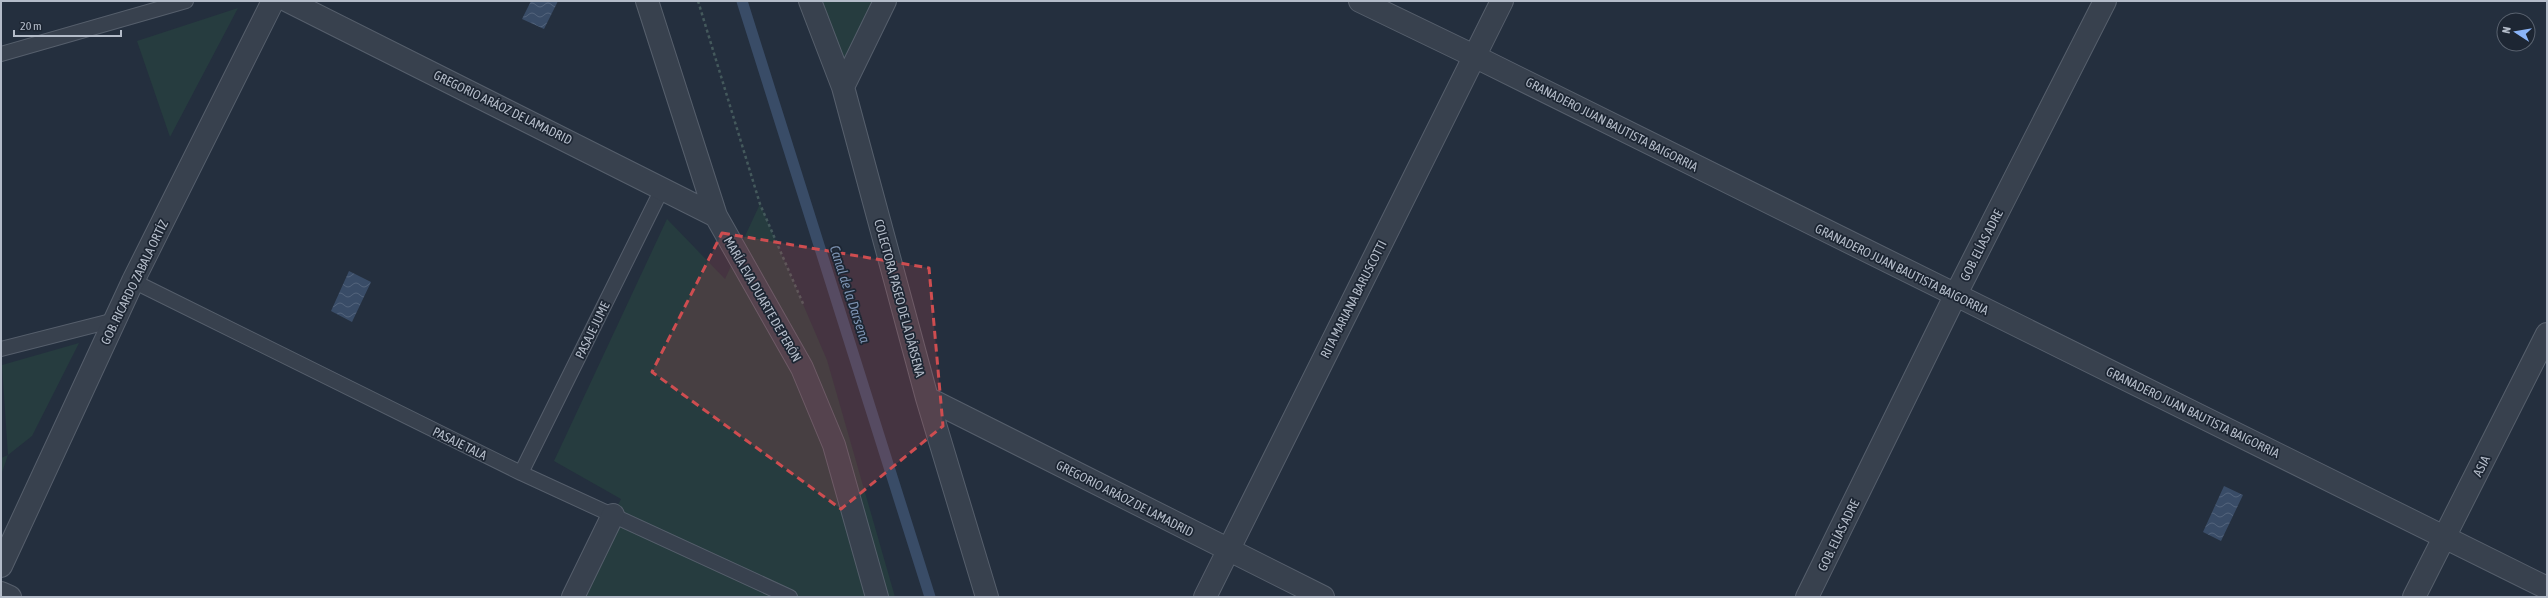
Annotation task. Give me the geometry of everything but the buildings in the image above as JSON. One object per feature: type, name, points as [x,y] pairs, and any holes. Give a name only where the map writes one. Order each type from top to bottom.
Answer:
[{"type":"street","name":"GOB. RICARDO ZABALA ORTÍZ","points":[[1,566],[133,281],[273,1]]},
{"type":"street","name":"GREGORIO ARÁOZ DE LAMADRID","points":[[288,1],[663,187],[716,216]]},
{"type":"street","name":"MARÍA EVA DUARTE DE PERÓN","points":[[647,1],[716,216],[802,368],[834,445],[877,597]]},
{"type":"street","name":"COLECTORA PASEO DE LA DÁRSENA","points":[[810,1],[843,88],[927,398],[987,597]]},
{"type":"street","points":[[843,88],[885,1]]},
{"type":"street","name":"GRANADERO JUAN BAUTISTA BAIGORRIA","points":[[1360,1],[1474,56],[1955,296],[2445,536],[2547,588]]},
{"type":"street","name":"RITA MARIANA BARUSCOTTI","points":[[1205,597],[1502,1]]},
{"type":"street","name":"GOB. ELÍAS ADRE","points":[[1807,597],[1955,296],[2105,1]]},
{"type":"street","name":"ASIA","points":[[2414,597],[2547,334]]},
{"type":"street","name":"GREGORIO ARÁOZ DE LAMADRID","points":[[927,398],[1323,597]]},
{"type":"street","points":[[573,597],[613,515]]},
{"type":"street","points":[[1,593],[10,597]]},
{"type":"lane","points":[[1,54],[186,1]]},
{"type":"lane","name":"PASAJE JUME","points":[[522,473],[663,187]]},
{"type":"lane","name":"PASAJE TALA","points":[[133,281],[522,473],[790,597]]},
{"type":"lane","points":[[1,349],[115,320]]},
{"type":"path","points":[[698,1],[760,204]]},
{"type":"highlighted area","points":[[722,233],[929,268],[943,426],[841,509],[652,372]]},
{"type":"green space","points":[[810,1],[885,1],[843,87]]},
{"type":"green space","points":[[238,8],[170,137],[137,41]]},
{"type":"green space","points":[[760,204],[827,360],[895,597],[573,597],[621,499],[554,461],[667,219],[725,279]]},
{"type":"green space","points":[[79,343],[32,436],[8,455],[2,365]]},
{"type":"green space","points":[[8,455],[1,475],[1,458]]},
{"type":"water","points":[[531,1],[558,1],[544,29],[522,19]]},
{"type":"water","points":[[349,271],[371,282],[352,322],[331,311]]},
{"type":"water","points":[[2224,486],[2243,495],[2221,541],[2203,532]]},
{"type":"waterway","name":"Canal de la Darsena","points":[[742,1],[930,597]]}]
